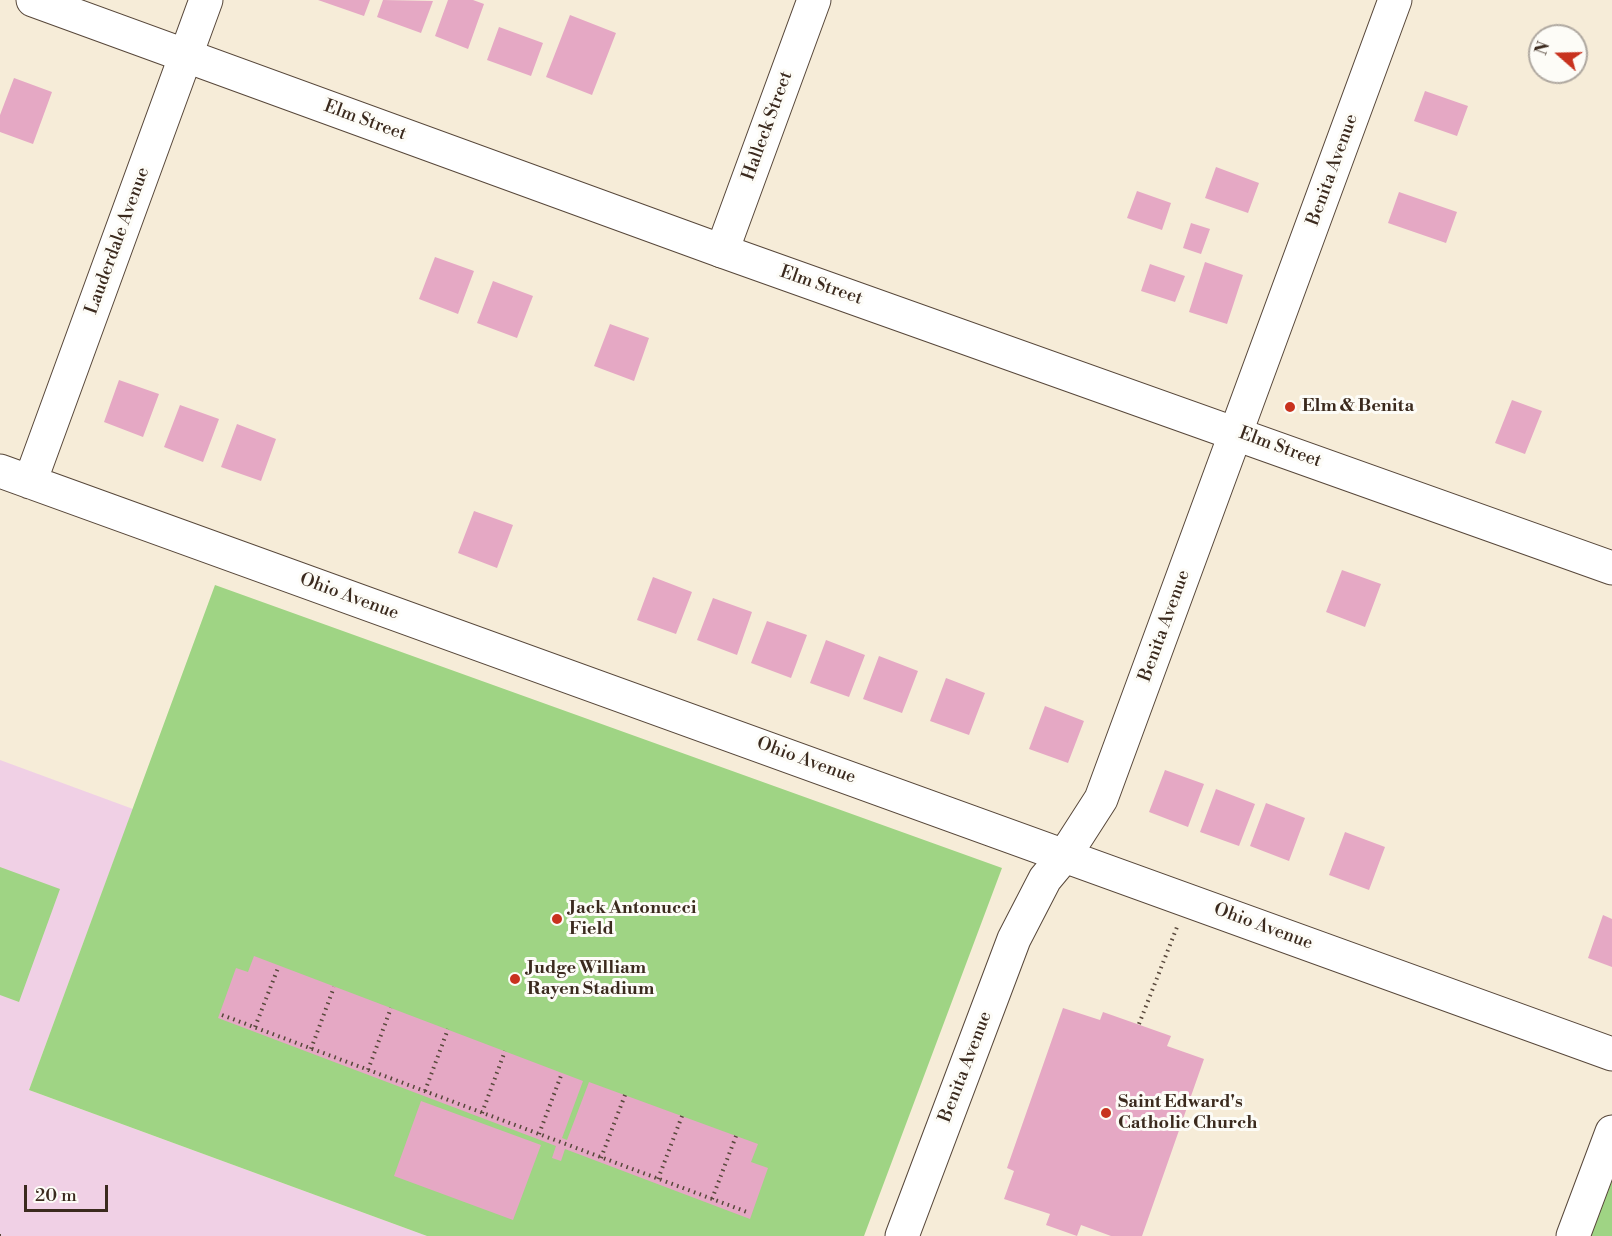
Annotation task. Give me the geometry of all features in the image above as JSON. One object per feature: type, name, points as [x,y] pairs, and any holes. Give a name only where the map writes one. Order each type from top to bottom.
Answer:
[{"type":"street","name":"Elm Street","points":[[33,0],[722,251],[1612,568]]},
{"type":"street","name":"Lauderdale Avenue","points":[[30,482],[206,0]]},
{"type":"street","name":"Halleck Street","points":[[722,251],[814,0]]},
{"type":"street","name":"Benita Avenue","points":[[902,1236],[1014,939],[1045,879],[1065,855],[1101,799],[1395,0]]},
{"type":"street","name":"Ohio Avenue","points":[[0,471],[1612,1054]]},
{"type":"street","points":[[1574,1236],[1612,1132]]},
{"type":"path","points":[[1139,1024],[1188,899]]},
{"type":"path","points":[[255,1027],[278,968]]},
{"type":"path","points":[[311,1049],[334,987]]},
{"type":"path","points":[[368,1070],[391,1008]]},
{"type":"path","points":[[222,1015],[747,1212]]},
{"type":"path","points":[[425,1091],[448,1029]]},
{"type":"path","points":[[482,1113],[505,1051]]},
{"type":"path","points":[[539,1134],[562,1072]]},
{"type":"path","points":[[602,1158],[625,1095]]},
{"type":"path","points":[[658,1179],[682,1116]]},
{"type":"path","points":[[712,1199],[736,1136]]},
{"type":"shaded area","points":[[0,760],[133,809],[29,1090],[427,1236],[0,1236]]},
{"type":"green space","name":"Judge William Rayen Stadium","points":[[215,585],[1002,868],[864,1236],[427,1236],[29,1090]]},
{"type":"green space","points":[[0,867],[60,889],[19,1002],[0,995]]},
{"type":"green space","points":[[1612,1132],[1612,1236],[1573,1236]]},
{"type":"building","points":[[318,0],[370,0],[364,16]]},
{"type":"building","points":[[383,0],[433,1],[421,33],[377,17]]},
{"type":"building","points":[[448,0],[473,0],[484,4],[468,49],[435,36]]},
{"type":"building","points":[[570,15],[616,33],[592,95],[546,77]]},
{"type":"building","points":[[499,27],[543,43],[531,76],[487,60]]},
{"type":"building","points":[[14,78],[52,92],[33,144],[0,132],[0,115]]},
{"type":"building","points":[[1425,91],[1468,106],[1457,136],[1414,121]]},
{"type":"building","points":[[1216,167],[1259,183],[1248,213],[1205,198]]},
{"type":"building","points":[[1137,191],[1171,203],[1162,230],[1127,218]]},
{"type":"building","points":[[1399,192],[1457,212],[1446,243],[1388,223]]},
{"type":"building","points":[[1191,223],[1210,229],[1201,254],[1183,248]]},
{"type":"building","points":[[435,257],[474,271],[458,314],[419,299]]},
{"type":"building","points":[[1205,262],[1243,275],[1227,324],[1189,312]]},
{"type":"building","points":[[1150,264],[1185,276],[1175,302],[1141,291]]},
{"type":"building","points":[[493,281],[533,296],[517,338],[477,323]]},
{"type":"building","points":[[610,324],[649,338],[634,381],[594,366]]},
{"type":"building","points":[[119,380],[159,394],[143,437],[104,422]]},
{"type":"building","points":[[1512,400],[1542,411],[1525,454],[1495,443]]},
{"type":"building","points":[[180,405],[219,419],[203,462],[164,447]]},
{"type":"building","points":[[237,424],[276,439],[261,481],[221,467]]},
{"type":"building","points":[[474,511],[513,525],[497,568],[458,553]]},
{"type":"building","points":[[1342,570],[1381,584],[1365,627],[1326,612]]},
{"type":"building","points":[[653,577],[692,592],[676,634],[637,620]]},
{"type":"building","points":[[713,598],[752,612],[737,655],[697,640]]},
{"type":"building","points":[[767,621],[807,635],[791,678],[751,663]]},
{"type":"building","points":[[826,640],[865,655],[849,697],[810,683]]},
{"type":"building","points":[[879,656],[918,671],[902,713],[863,699]]},
{"type":"building","points":[[946,678],[985,693],[969,735],[930,721]]},
{"type":"building","points":[[1045,706],[1084,721],[1068,763],[1029,749]]},
{"type":"building","points":[[1165,770],[1204,784],[1188,827],[1149,812]]},
{"type":"building","points":[[1216,789],[1255,804],[1239,846],[1200,832]]},
{"type":"building","points":[[1266,803],[1305,818],[1289,861],[1250,846]]},
{"type":"building","points":[[1345,832],[1385,847],[1369,890],[1329,875]]},
{"type":"building","points":[[1603,915],[1612,919],[1612,967],[1588,958]]},
{"type":"building","points":[[254,956],[583,1081],[562,1138],[567,1140],[589,1082],[758,1144],[751,1162],[768,1168],[750,1219],[565,1149],[561,1161],[552,1158],[556,1146],[218,1018],[236,968],[248,972]]},
{"type":"building","name":"Saint Edward's Catholic Church","points":[[1063,1008],[1100,1020],[1103,1012],[1171,1036],[1167,1046],[1204,1059],[1142,1236],[1111,1236],[1081,1225],[1077,1236],[1046,1225],[1050,1214],[1004,1199],[1014,1171],[1007,1168]]},
{"type":"building","points":[[421,1101],[541,1145],[513,1220],[394,1176]]},
{"type":"place","name":"Elm & Benita","points":[[1290,407]]},
{"type":"place","name":"Jack Antonucci Field","points":[[557,919]]},
{"type":"place","name":"Judge William Rayen Stadium","points":[[515,979]]},
{"type":"place","name":"Saint Edward's Catholic Church","points":[[1106,1113]]}]
